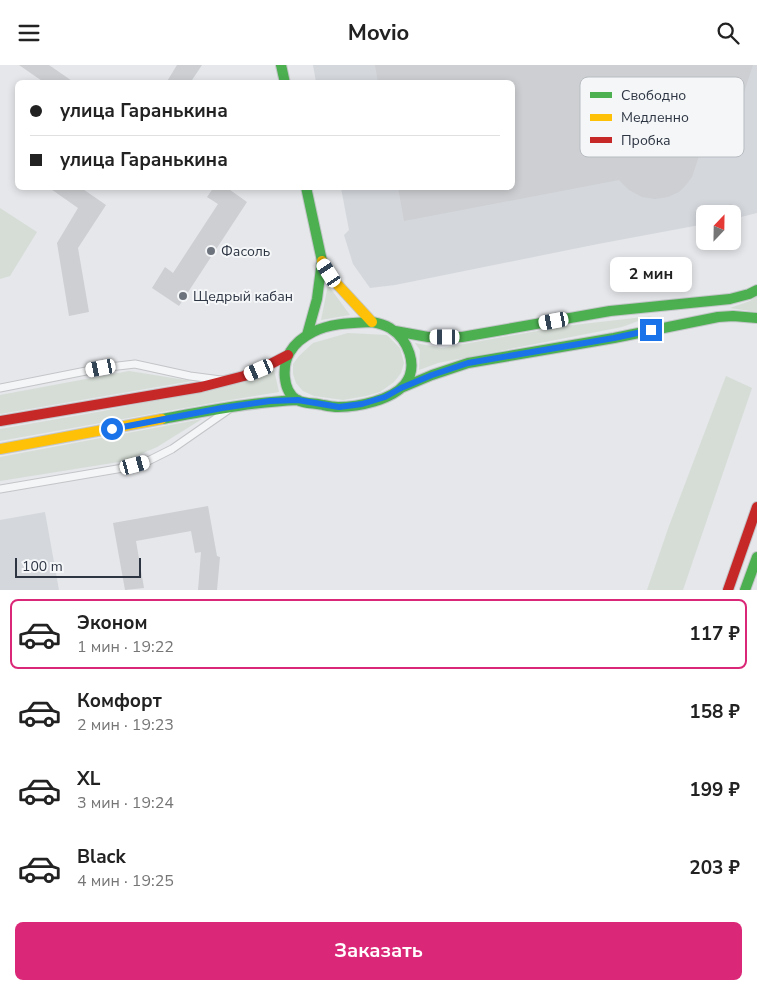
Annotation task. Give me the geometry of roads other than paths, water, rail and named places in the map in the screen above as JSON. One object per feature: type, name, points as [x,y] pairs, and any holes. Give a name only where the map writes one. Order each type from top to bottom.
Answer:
[{"type":"main road","points":[[281,65],[284,80]]},
{"type":"main road","points":[[306,335],[317,299],[322,261],[307,190]]},
{"type":"main road","points":[[322,261],[337,284],[372,322]]},
{"type":"main road","points":[[395,331],[428,337],[462,337],[610,311],[730,299],[757,290]]},
{"type":"main road","points":[[0,449],[270,401],[298,400],[339,407],[362,404],[385,397],[432,375],[468,363],[614,338],[718,317],[750,316],[757,318]]},
{"type":"main road","points":[[298,400],[290,393],[285,381],[284,371],[288,355],[306,335],[326,327],[348,323],[372,322],[385,325],[395,331],[406,344],[411,359],[410,375],[401,388]]},
{"type":"main road","points":[[0,421],[229,381],[259,370],[288,355]]},
{"type":"main road","points":[[728,590],[757,507]]},
{"type":"main road","points":[[745,590],[757,557]]},
{"type":"street","points":[[0,387],[101,368],[135,364],[190,376],[229,381]]},
{"type":"street","points":[[0,489],[122,468],[148,461],[172,449],[235,406]]},
{"type":"place","name":"Фасоль","points":[[211,251]]},
{"type":"place","name":"Щедрый кабан","points":[[183,296]]}]
